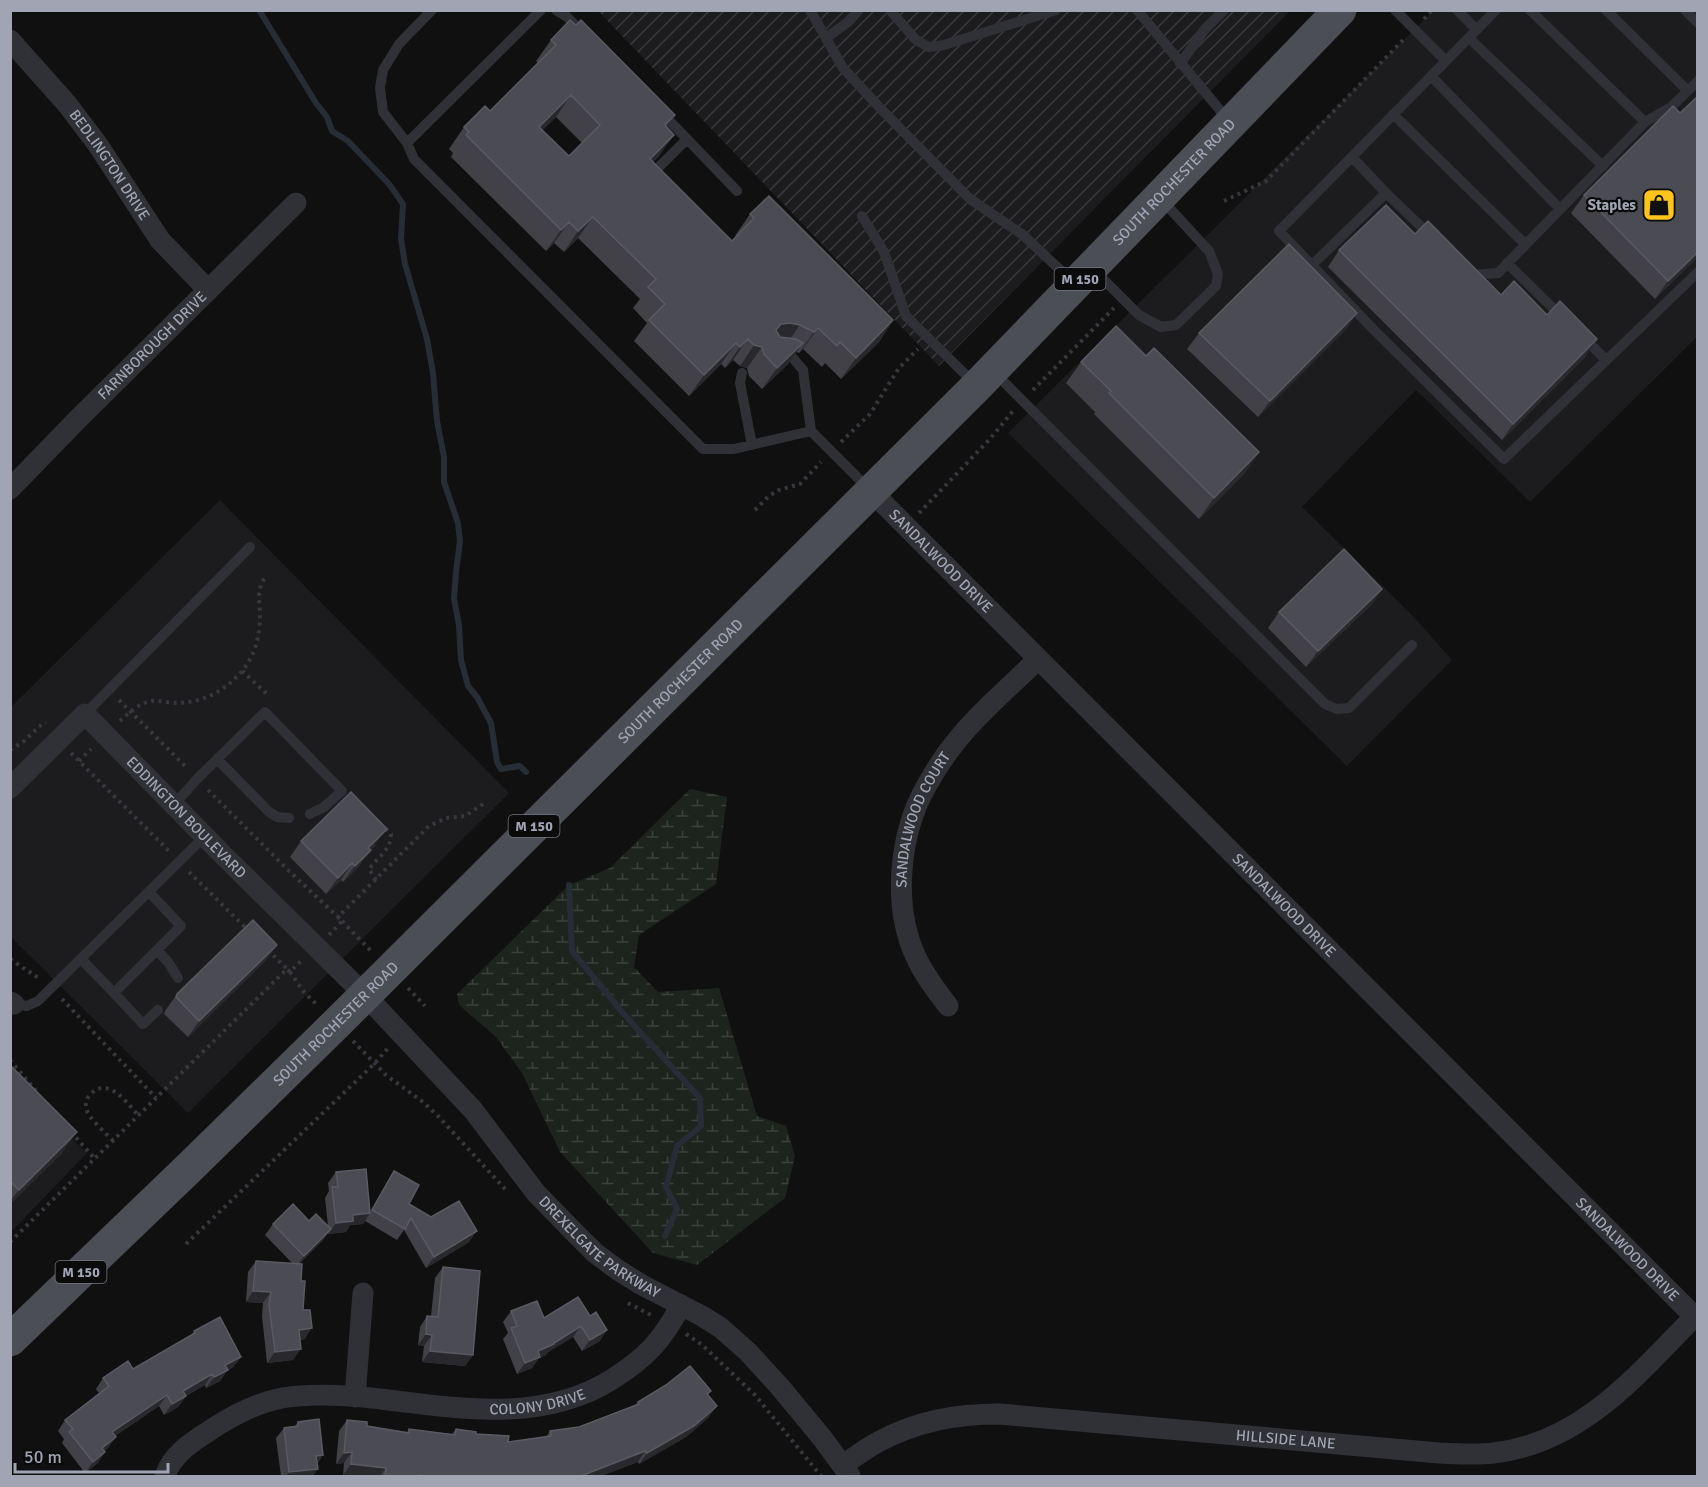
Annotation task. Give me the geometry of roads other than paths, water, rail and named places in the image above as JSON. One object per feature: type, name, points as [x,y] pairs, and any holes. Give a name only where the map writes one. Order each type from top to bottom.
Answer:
[{"type":"main road","name":"SOUTH ROCHESTER ROAD","points":[[10,1340],[365,995],[985,379],[1340,10]]},
{"type":"street","name":"BEDLINGTON DRIVE","points":[[10,40],[60,96],[92,137],[160,240],[208,290]]},
{"type":"street","name":"FARNBOROUGH DRIVE","points":[[11,488],[296,203]]},
{"type":"street","name":"SANDALWOOD DRIVE","points":[[871,491],[1696,1318]]},
{"type":"street","name":"SANDALWOOD COURT","points":[[948,1006],[927,979],[905,927],[901,879],[910,827],[926,786],[955,742],[1038,659]]},
{"type":"street","name":"EDDINGTON BOULEVARD","points":[[85,714],[365,995]]},
{"type":"street","points":[[10,788],[85,714]]},
{"type":"street","name":"DREXELGATE PARKWAY","points":[[365,995],[473,1110],[536,1193],[595,1253],[618,1270],[721,1328],[780,1387],[846,1471]]},
{"type":"street","points":[[355,1397],[363,1293]]},
{"type":"street","name":"COLONY DRIVE","points":[[165,1476],[182,1451],[225,1420],[280,1398],[317,1395],[355,1397],[490,1410],[516,1409],[567,1400],[603,1385],[636,1363],[660,1341],[681,1305]]},
{"type":"street","name":"HILLSIDE LANE","points":[[846,1471],[876,1443],[903,1430],[928,1421],[971,1414],[1000,1414],[1439,1453],[1494,1453],[1544,1440],[1571,1428],[1596,1412],[1696,1318]]},
{"type":"lane","points":[[432,10],[399,44],[383,70],[380,88],[383,112],[407,143],[414,159],[703,449],[734,448],[811,431]]},
{"type":"lane","points":[[407,143],[541,10]]},
{"type":"lane","points":[[556,10],[583,33]]},
{"type":"lane","points":[[810,10],[843,68],[970,198],[1139,315],[1161,327],[1176,325],[1216,286],[1218,274],[1209,251],[1160,198]]},
{"type":"lane","points":[[826,38],[848,22],[859,10]]},
{"type":"lane","points":[[890,10],[915,39],[928,47],[944,45],[1039,13],[1056,10]]},
{"type":"lane","points":[[1137,10],[1231,123]]},
{"type":"lane","points":[[1180,64],[1205,29],[1224,10]]},
{"type":"lane","points":[[1395,10],[1446,61]]},
{"type":"lane","points":[[1457,10],[1473,34],[1603,166]]},
{"type":"lane","points":[[1496,10],[1279,231],[1373,329],[1504,459],[1698,272]]},
{"type":"lane","points":[[1530,10],[1645,123]]},
{"type":"lane","points":[[1606,10],[1688,91]]},
{"type":"lane","points":[[1686,10],[1698,23]]},
{"type":"lane","points":[[1431,76],[1560,209]]},
{"type":"lane","points":[[1464,267],[1473,275],[1498,273],[1645,123],[1671,107],[1698,81]]},
{"type":"lane","points":[[655,105],[737,191]]},
{"type":"lane","points":[[1393,114],[1525,244]]},
{"type":"lane","points":[[656,170],[687,139]]},
{"type":"lane","points":[[1352,157],[1438,242]]},
{"type":"lane","points":[[1312,265],[1386,193]]},
{"type":"lane","points":[[862,216],[884,252],[906,316],[929,339],[985,379],[1325,704],[1337,709],[1349,708],[1412,645]]},
{"type":"lane","points":[[1507,263],[1606,360]]},
{"type":"lane","points":[[769,352],[780,351],[792,357],[802,370],[811,431],[871,491]]},
{"type":"lane","points":[[742,373],[740,383],[752,445]]},
{"type":"lane","points":[[85,714],[250,547]]},
{"type":"lane","points":[[174,805],[266,712],[342,791],[324,807],[310,814]]},
{"type":"lane","points":[[217,759],[268,811],[278,817],[289,818]]},
{"type":"lane","points":[[12,1003],[27,1006],[38,1001],[205,836]]},
{"type":"lane","points":[[114,993],[181,926],[149,892]]},
{"type":"lane","points":[[157,950],[178,978]]},
{"type":"lane","points":[[81,959],[143,1024],[158,1010]]},
{"type":"waterway","points":[[259,10],[327,117],[332,131],[348,141],[389,184],[403,204],[401,239],[405,264],[427,339],[444,457],[444,482],[458,523],[460,541],[454,599],[459,625],[461,660],[468,686],[477,697],[491,723],[497,762],[501,769],[520,766],[526,772]]},
{"type":"waterway","points":[[569,885],[572,951],[622,1012],[700,1098],[701,1126],[677,1146],[666,1187],[677,1209],[665,1236]]},
{"type":"place","name":"Staples","points":[[1659,205]]}]
